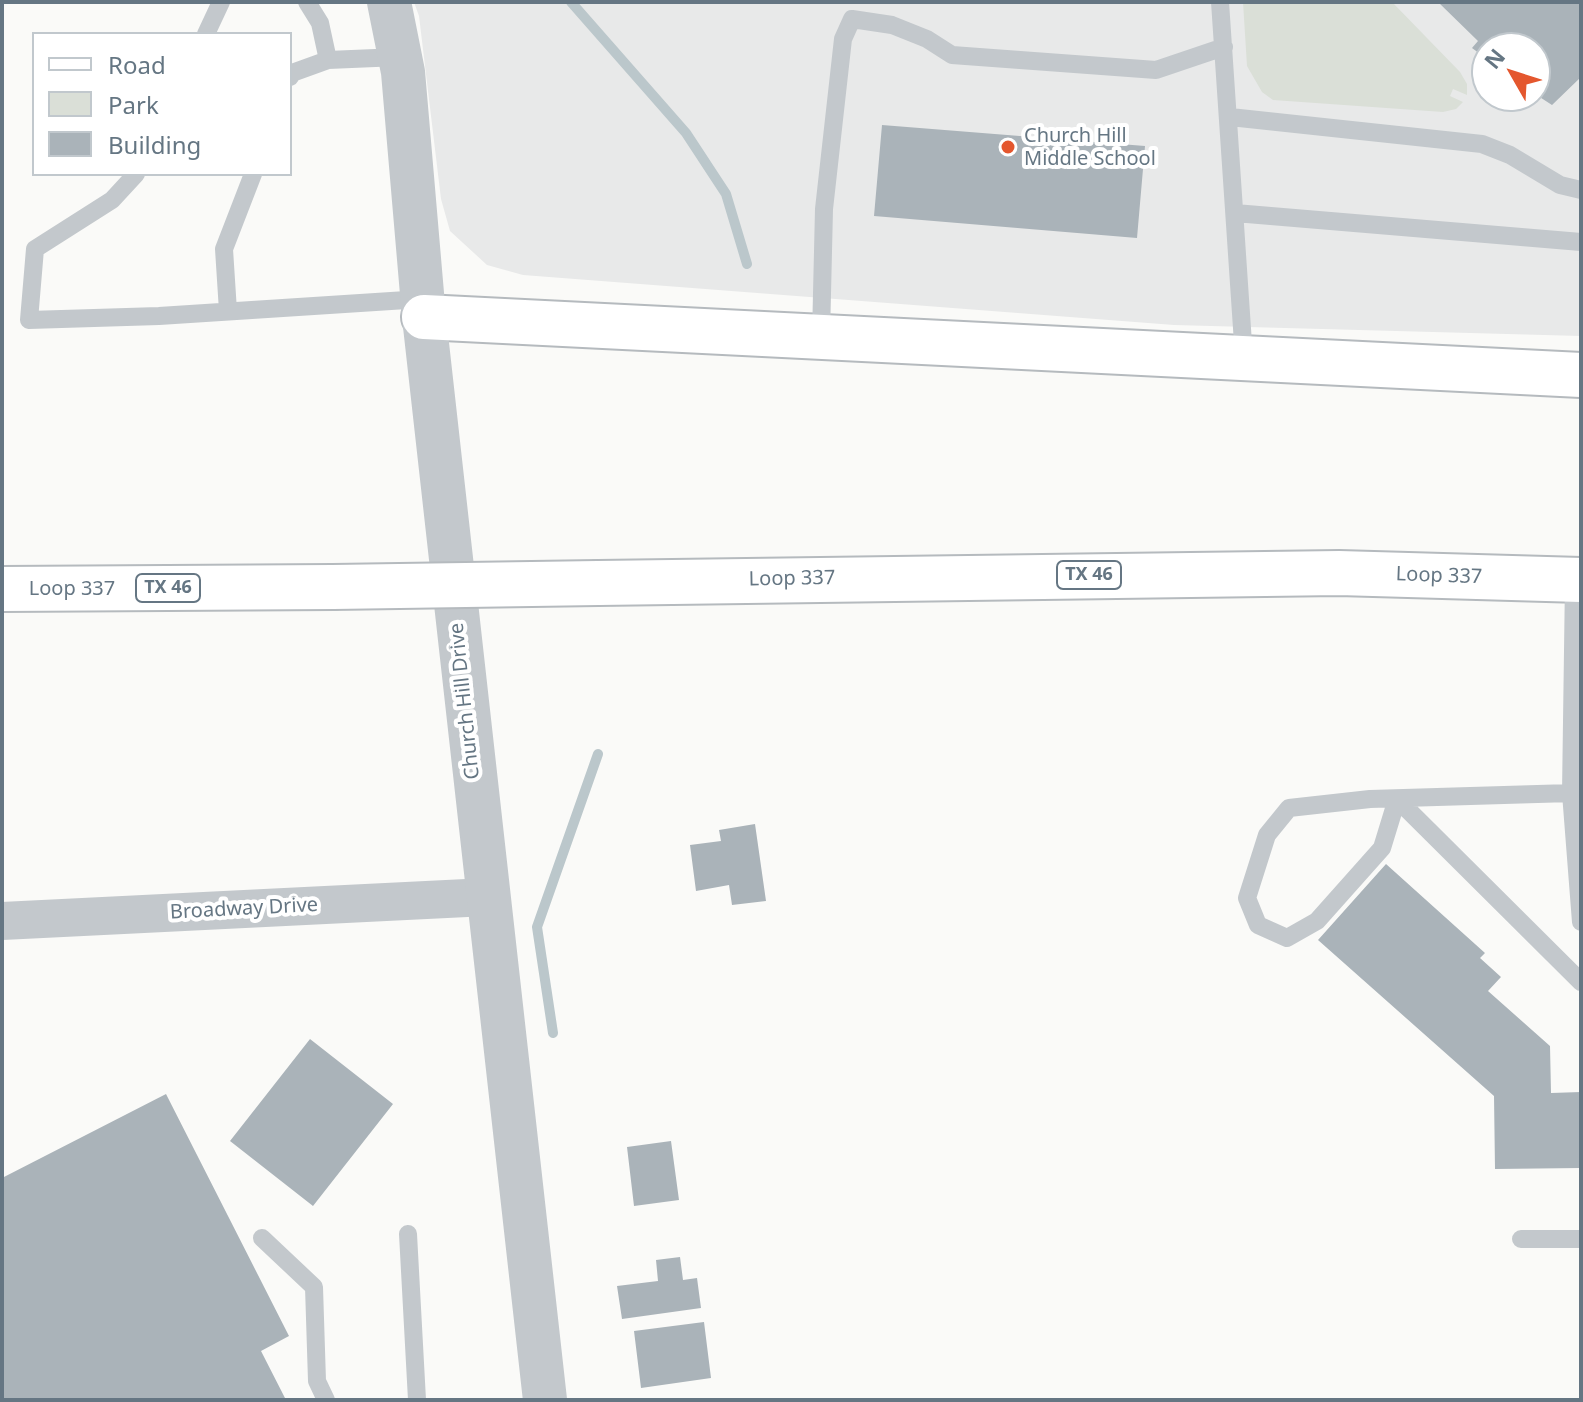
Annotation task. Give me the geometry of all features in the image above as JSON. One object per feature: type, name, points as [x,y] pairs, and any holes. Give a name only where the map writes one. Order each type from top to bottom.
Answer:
[{"type":"main road","points":[[423,308],[821,336],[1581,375]]},
{"type":"main road","name":"Loop 337","points":[[2,589],[1339,573],[1578,580]]},
{"type":"street","name":"Church Hill Drive","points":[[389,2],[400,57],[423,308],[545,1400]]},
{"type":"street","name":"Broadway Drive","points":[[2,921],[487,897]]},
{"type":"lane","points":[[207,32],[221,2]]},
{"type":"lane","points":[[307,2],[320,23],[328,60]]},
{"type":"lane","points":[[1220,2],[1244,358]]},
{"type":"lane","points":[[821,336],[824,209],[843,39],[852,19],[892,25],[927,39],[952,55],[1156,70],[1224,47]]},
{"type":"lane","points":[[292,73],[328,60],[400,57]]},
{"type":"lane","points":[[1230,117],[1482,144],[1510,155],[1560,185],[1581,190]]},
{"type":"lane","points":[[134,176],[112,200],[35,249],[29,320],[228,311],[423,308]]},
{"type":"lane","points":[[228,311],[224,249],[252,176]]},
{"type":"lane","points":[[1235,213],[1581,242]]},
{"type":"lane","points":[[1578,580],[1576,792],[1581,922]]},
{"type":"lane","points":[[1397,799],[1382,848],[1317,921],[1287,938],[1258,925],[1247,898],[1267,835],[1289,808],[1397,799],[1576,792]]},
{"type":"lane","points":[[1397,799],[1581,982]]},
{"type":"lane","points":[[408,1234],[417,1400]]},
{"type":"lane","points":[[262,1238],[314,1287],[317,1381],[326,1400]]},
{"type":"lane","points":[[1521,1239],[1581,1239]]},
{"type":"shaded area","name":"Church Hill Middle School","points":[[414,2],[1581,2],[1581,336],[1174,325],[523,275],[487,265],[450,231],[441,199],[419,16]]},
{"type":"green space","points":[[1243,2],[1392,2],[1460,72],[1467,84],[1467,95],[1453,89],[1450,96],[1463,102],[1456,109],[1443,112],[1273,100],[1262,92],[1247,66]]},
{"type":"building","points":[[1438,2],[1581,2],[1581,77],[1552,105],[1551,32],[1471,34]]},
{"type":"building","points":[[882,125],[1145,146],[1137,238],[874,216]]},
{"type":"building","points":[[755,824],[766,901],[732,905],[729,885],[696,891],[690,845],[721,841],[719,830]]},
{"type":"building","points":[[1386,864],[1485,953],[1480,958],[1501,977],[1488,991],[1550,1046],[1551,1093],[1581,1092],[1581,1168],[1495,1169],[1494,1096],[1318,940]]},
{"type":"building","points":[[310,1039],[393,1104],[313,1206],[230,1141]]},
{"type":"building","points":[[166,1094],[289,1336],[261,1351],[286,1400],[2,1400],[2,1178]]},
{"type":"building","points":[[671,1141],[679,1200],[634,1206],[627,1147]]},
{"type":"building","points":[[680,1257],[683,1280],[697,1278],[701,1308],[622,1319],[617,1286],[658,1281],[656,1260]]},
{"type":"building","points":[[704,1322],[711,1378],[641,1388],[634,1331]]},
{"type":"waterway","points":[[571,2],[686,133],[726,194],[747,264]]},
{"type":"waterway","points":[[553,1033],[537,927],[598,754]]},
{"type":"place","name":"Church Hill Middle School","points":[[1008,147]]}]
